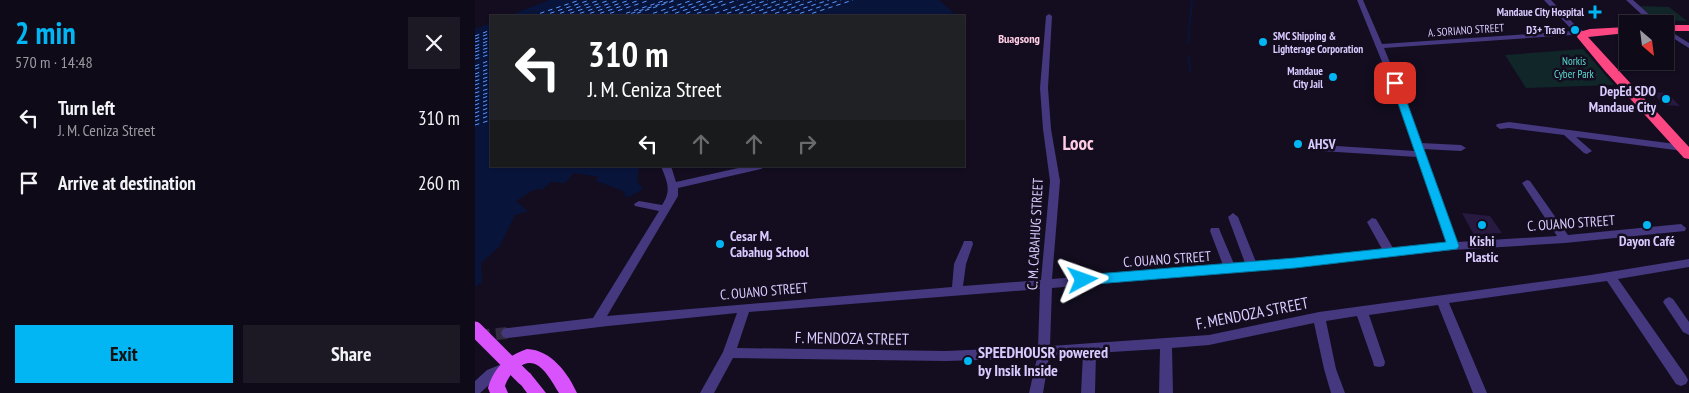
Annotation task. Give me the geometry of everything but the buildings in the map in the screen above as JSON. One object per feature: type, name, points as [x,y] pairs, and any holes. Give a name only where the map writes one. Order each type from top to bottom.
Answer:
[{"type":"highway","points":[[1674,29],[1689,28]]},
{"type":"highway","points":[[1619,30],[1590,32],[1583,34],[1583,39],[1686,152]]},
{"type":"main road","points":[[475,329],[539,393]]},
{"type":"main road","points":[[500,393],[496,388],[499,368],[526,358],[540,358],[569,393]]},
{"type":"street","points":[[1360,0],[1401,99],[1453,246]]},
{"type":"street","points":[[1547,0],[1572,27],[1583,34]]},
{"type":"street","points":[[1629,0],[1646,15]]},
{"type":"street","name":"C. M. CABAHUG STREET","points":[[1036,393],[1044,352],[1055,181],[1047,129],[1044,88],[1049,16]]},
{"type":"street","name":"A. SORIANO STREET","points":[[1380,46],[1583,34]]},
{"type":"street","points":[[1674,35],[1689,46]]},
{"type":"street","points":[[1500,126],[1509,125],[1686,152]]},
{"type":"street","points":[[1568,134],[1587,151]]},
{"type":"street","points":[[1321,148],[1419,150],[1461,148]]},
{"type":"street","points":[[597,322],[673,196],[673,186],[666,167]]},
{"type":"street","points":[[673,186],[757,167]]},
{"type":"street","points":[[1527,183],[1565,239]]},
{"type":"street","points":[[639,204],[664,209]]},
{"type":"street","points":[[1233,217],[1252,267]]},
{"type":"street","points":[[1372,222],[1390,252]]},
{"type":"street","name":"C. OUANO STREET","points":[[507,333],[597,322],[745,308],[1230,269],[1453,246],[1565,239],[1681,228]]},
{"type":"street","points":[[1215,230],[1230,269]]},
{"type":"street","points":[[957,290],[960,264],[968,244]]},
{"type":"street","name":"F. MENDOZA STREET","points":[[729,353],[945,356],[1090,350],[1209,340],[1319,317],[1689,264]]},
{"type":"street","points":[[1610,276],[1681,380]]},
{"type":"street","points":[[1441,299],[1480,393]]},
{"type":"street","points":[[1669,302],[1689,330]]},
{"type":"street","points":[[707,393],[729,353],[745,308]]},
{"type":"street","points":[[1362,312],[1379,362]]},
{"type":"street","points":[[1319,317],[1330,369],[1338,393]]},
{"type":"street","points":[[1166,343],[1166,393]]},
{"type":"street","points":[[1088,393],[1090,350]]},
{"type":"street","points":[[475,388],[499,368]]},
{"type":"green space","points":[[1640,6],[1669,7],[1687,21],[1674,21],[1674,15],[1650,15]]},
{"type":"green space","name":"Norkis Cyber Park","points":[[1583,49],[1614,85],[1526,88],[1505,55]]},
{"type":"water","points":[[549,0],[939,0],[956,15],[511,15]]},
{"type":"water","points":[[490,23],[490,167],[639,167],[637,181],[643,189],[629,197],[622,195],[626,192],[596,181],[599,177],[574,173],[565,183],[551,182],[543,189],[533,190],[516,201],[528,211],[515,215],[499,247],[481,263],[482,282],[475,287],[475,29]]},
{"type":"waterway","points":[[1188,43],[1192,0]]},
{"type":"waterway","points":[[1189,57],[1190,72]]},
{"type":"ferry route","points":[[535,15],[580,0]]},
{"type":"ferry route","points":[[545,15],[590,0]]},
{"type":"ferry route","points":[[555,15],[600,0]]},
{"type":"ferry route","points":[[565,15],[610,0]]},
{"type":"ferry route","points":[[575,15],[620,0]]},
{"type":"ferry route","points":[[585,15],[630,0]]},
{"type":"ferry route","points":[[595,15],[640,0]]},
{"type":"ferry route","points":[[605,15],[650,0]]},
{"type":"ferry route","points":[[621,15],[666,0]]},
{"type":"ferry route","points":[[626,15],[673,0]]},
{"type":"ferry route","points":[[632,15],[676,0]]},
{"type":"ferry route","points":[[648,15],[693,0]]},
{"type":"ferry route","points":[[659,15],[704,0]]},
{"type":"ferry route","points":[[670,15],[715,0]]},
{"type":"ferry route","points":[[681,15],[726,0]]},
{"type":"ferry route","points":[[692,15],[738,0]]},
{"type":"ferry route","points":[[710,15],[756,0]]},
{"type":"ferry route","points":[[722,15],[768,0]]},
{"type":"ferry route","points":[[734,15],[780,0]]},
{"type":"ferry route","points":[[746,15],[792,0]]},
{"type":"ferry route","points":[[758,15],[804,0]]},
{"type":"ferry route","points":[[770,15],[816,0]]},
{"type":"ferry route","points":[[782,15],[829,0]]},
{"type":"ferry route","points":[[795,15],[841,0]]},
{"type":"ferry route","points":[[807,15],[853,0]]},
{"type":"ferry route","points":[[475,36],[490,30]]},
{"type":"ferry route","points":[[475,39],[490,33]]},
{"type":"ferry route","points":[[475,42],[490,37]]},
{"type":"ferry route","points":[[475,46],[490,40]]},
{"type":"ferry route","points":[[475,49],[490,43]]},
{"type":"ferry route","points":[[475,52],[490,47]]},
{"type":"ferry route","points":[[475,56],[490,50]]},
{"type":"ferry route","points":[[475,59],[490,54]]},
{"type":"ferry route","points":[[475,66],[490,60]]},
{"type":"ferry route","points":[[475,69],[490,64]]},
{"type":"ferry route","points":[[475,74],[490,68]]},
{"type":"ferry route","points":[[475,77],[490,72]]},
{"type":"ferry route","points":[[475,81],[490,76]]},
{"type":"ferry route","points":[[475,85],[490,79]]},
{"type":"ferry route","points":[[475,89],[490,83]]},
{"type":"ferry route","points":[[475,93],[490,88]]},
{"type":"ferry route","points":[[475,97],[490,92]]},
{"type":"ferry route","points":[[475,101],[490,95]]},
{"type":"ferry route","points":[[475,105],[490,99]]},
{"type":"ferry route","points":[[475,109],[490,103]]},
{"type":"ferry route","points":[[475,113],[490,107]]},
{"type":"ferry route","points":[[475,117],[490,111]]},
{"type":"ferry route","points":[[475,121],[490,115]]},
{"type":"ferry route","points":[[475,125],[490,120]]},
{"type":"tunnel","points":[[478,336],[507,333]]},
{"type":"place","name":"Mandaue City Hospital","points":[[1595,12]]},
{"type":"place","name":"D3+ Trans","points":[[1575,30]]},
{"type":"place","name":"SMC Shipping & Lighterage Corporation","points":[[1263,42]]},
{"type":"place","name":"Mandaue City Jail","points":[[1333,77]]},
{"type":"place","name":"DepEd SDO Mandaue City","points":[[1666,99]]},
{"type":"place","name":"AHSV","points":[[1298,144]]},
{"type":"place","name":"Kishi Plastic","points":[[1482,225]]},
{"type":"place","name":"Dayon Café","points":[[1647,225]]},
{"type":"place","name":"Cesar M. Cabahug School","points":[[720,244]]},
{"type":"place","name":"SPEEDHOUSR powered by Insik Inside","points":[[968,361]]},
{"type":"district","name":"Buagsong","points":[[1019,38]]},
{"type":"district","name":"Looc","points":[[1078,143]]},
{"type":"route","points":[[1083,280],[1230,269],[1453,246],[1395,83]]}]
